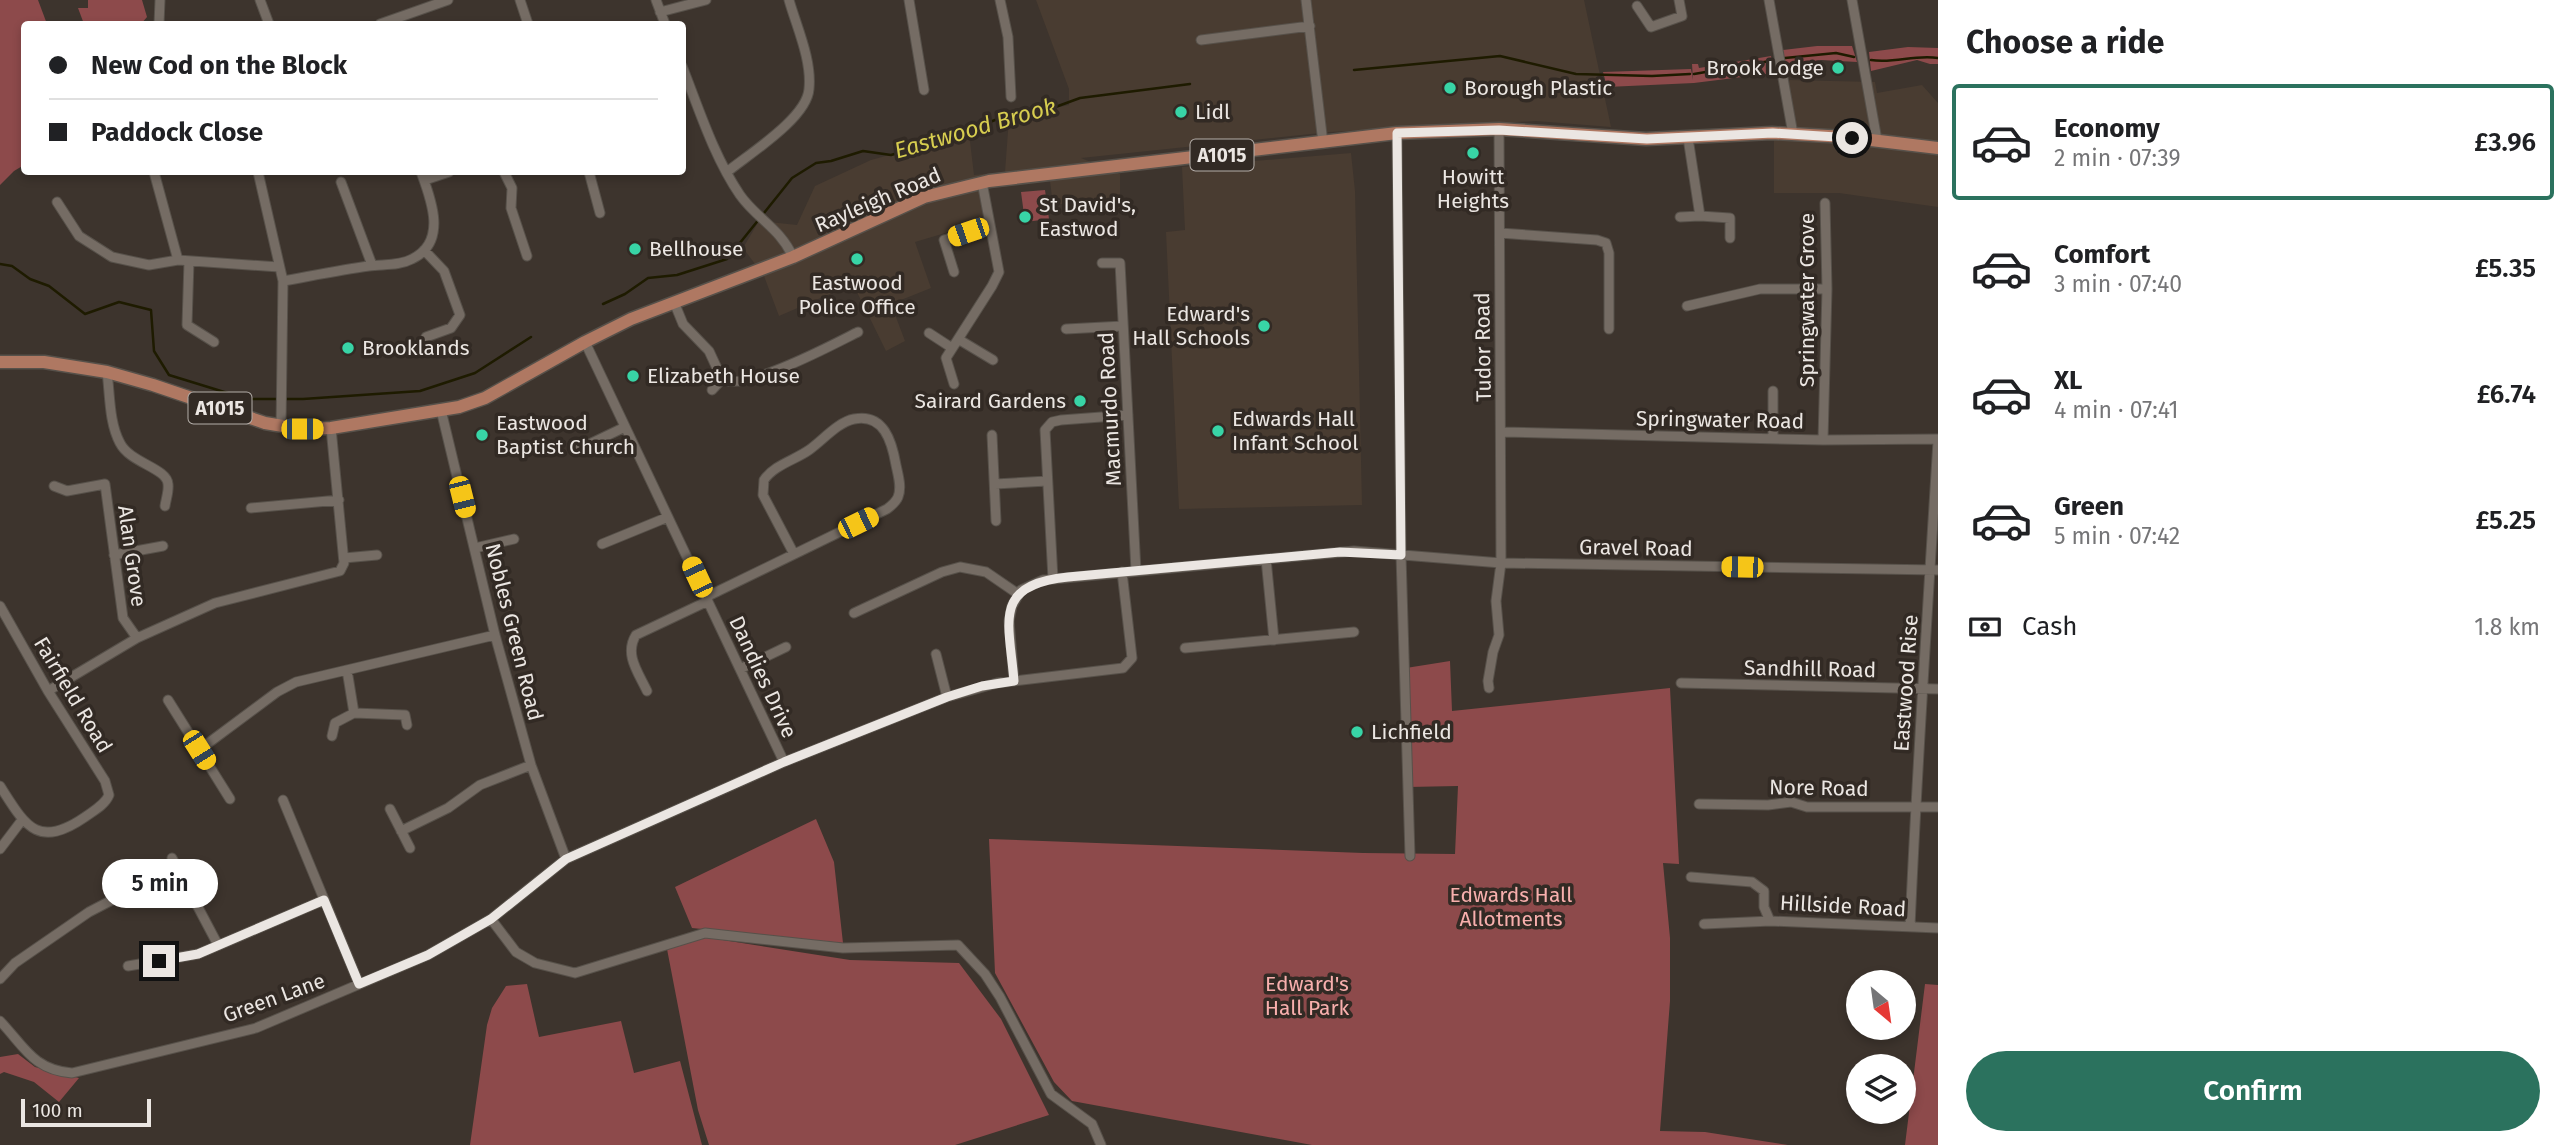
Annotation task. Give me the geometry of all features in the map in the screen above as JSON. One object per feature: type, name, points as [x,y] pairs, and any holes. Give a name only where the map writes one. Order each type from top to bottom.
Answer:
[{"type":"main road","name":"Rayleigh Road","points":[[0,362],[44,362],[107,372],[153,384],[281,427],[331,428],[442,410],[485,398],[631,319],[793,257],[925,197],[982,182],[1397,133],[1499,130],[1647,139],[1773,133],[1877,140],[1938,148]]},
{"type":"street","points":[[159,21],[160,0]]},
{"type":"street","points":[[260,0],[267,21]]},
{"type":"street","points":[[388,21],[448,0]]},
{"type":"street","points":[[520,0],[527,21]]},
{"type":"street","points":[[656,0],[664,21]]},
{"type":"street","points":[[660,12],[706,0]]},
{"type":"street","points":[[727,172],[800,113],[809,91],[807,63],[789,0]]},
{"type":"street","points":[[909,0],[924,90]]},
{"type":"street","points":[[1000,0],[1008,37],[1010,97]]},
{"type":"street","points":[[1306,0],[1323,143]]},
{"type":"street","points":[[1637,6],[1651,27],[1682,16],[1679,0]]},
{"type":"street","points":[[1769,0],[1793,134]]},
{"type":"street","points":[[1852,0],[1877,140]]},
{"type":"street","points":[[1201,40],[1310,26]]},
{"type":"street","points":[[686,76],[710,137],[738,192],[785,240],[793,257]]},
{"type":"street","name":"Tudor Road","points":[[1489,688],[1493,652],[1499,632],[1496,601],[1501,563],[1499,130]]},
{"type":"street","points":[[1397,133],[1401,555],[1410,856]]},
{"type":"street","points":[[1688,138],[1700,216]]},
{"type":"street","points":[[155,175],[178,260]]},
{"type":"street","points":[[259,175],[283,281],[281,427]]},
{"type":"street","points":[[505,175],[512,188],[511,208],[527,256]]},
{"type":"street","points":[[590,175],[600,213]]},
{"type":"street","points":[[283,281],[413,259],[424,250],[435,223],[434,208],[423,176]]},
{"type":"street","points":[[341,182],[372,265]]},
{"type":"street","points":[[954,384],[946,361],[999,272],[982,182]]},
{"type":"street","points":[[335,196],[345,193]]},
{"type":"street","points":[[57,202],[79,236],[112,257],[149,265],[178,260],[279,267]]},
{"type":"street","name":"Springwater Grove","points":[[1823,440],[1827,289],[1825,203]]},
{"type":"street","points":[[1680,217],[1730,218],[1730,238]]},
{"type":"street","points":[[954,272],[944,240],[989,226]]},
{"type":"street","points":[[1500,233],[1597,240],[1605,243],[1609,253],[1609,329]]},
{"type":"street","points":[[424,250],[444,271],[460,315],[451,328],[426,337]]},
{"type":"street","points":[[189,261],[187,325],[214,342]]},
{"type":"street","name":"Macmurdo Road","points":[[1102,263],[1120,263],[1136,570]]},
{"type":"street","points":[[1687,306],[1760,289],[1827,289]]},
{"type":"street","points":[[674,302],[683,324],[693,337],[707,348],[722,379],[730,383],[746,382],[800,361],[858,332]]},
{"type":"street","points":[[1066,329],[1123,326]]},
{"type":"street","points":[[929,333],[952,348]]},
{"type":"street","points":[[958,339],[993,360]]},
{"type":"street","name":"Dandies Drive","points":[[585,342],[784,762]]},
{"type":"street","points":[[107,372],[113,417],[120,443],[135,460],[163,473],[168,484],[164,506]]},
{"type":"street","points":[[712,390],[722,379]]},
{"type":"street","points":[[1773,391],[1773,439]]},
{"type":"street","name":"Nobles Green Road","points":[[442,410],[495,635],[531,765],[566,859]]},
{"type":"street","points":[[1052,579],[1045,435],[1048,425],[1061,419],[1128,415]]},
{"type":"street","points":[[647,691],[630,655],[630,644],[636,635],[887,509],[898,498],[900,485],[892,445],[879,424],[863,418],[849,420],[799,457],[774,470],[764,480],[764,495],[794,554]]},
{"type":"street","points":[[578,450],[625,427]]},
{"type":"street","points":[[48,691],[137,638],[215,603],[340,571],[344,558],[331,428]]},
{"type":"street","name":"Springwater Road","points":[[1502,432],[1823,440],[1938,440]]},
{"type":"street","points":[[992,435],[996,521]]},
{"type":"street","name":"Eastwood Rise","points":[[1910,927],[1915,806],[1934,570],[1938,440]]},
{"type":"street","points":[[995,484],[1047,481]]},
{"type":"street","name":"Alan Grove","points":[[54,486],[67,491],[105,484],[123,618],[137,638]]},
{"type":"street","points":[[251,508],[339,500]]},
{"type":"street","points":[[602,544],[668,517]]},
{"type":"street","points":[[475,548],[514,539]]},
{"type":"street","points":[[114,555],[163,546]]},
{"type":"street","name":"Gravel Road","points":[[1018,594],[1034,582],[1052,579],[1354,551],[1501,563],[1934,570]]},
{"type":"street","points":[[344,558],[377,555]]},
{"type":"street","points":[[1266,559],[1274,640]]},
{"type":"street","points":[[854,613],[942,572],[960,567],[986,572],[1018,594],[1009,621],[1014,681]]},
{"type":"street","name":"Green Lane","points":[[0,1021],[40,1064],[58,1071],[79,1072],[256,1028],[428,955],[491,919],[566,859],[784,762],[947,697],[982,686],[1119,670],[1127,666],[1132,653],[1122,572]]},
{"type":"street","name":"Fairfield Road","points":[[0,606],[48,691],[105,781],[109,795],[104,803],[74,824],[55,833],[39,831],[22,820]]},
{"type":"street","points":[[1185,648],[1354,632]]},
{"type":"street","points":[[199,750],[276,692],[296,682],[495,635]]},
{"type":"street","points":[[740,669],[786,648]]},
{"type":"street","points":[[936,653],[947,697]]},
{"type":"street","points":[[346,670],[354,713]]},
{"type":"street","name":"Sandhill Road","points":[[1681,683],[1938,689]]},
{"type":"street","points":[[168,701],[230,799]]},
{"type":"street","points":[[332,736],[335,723],[354,713],[405,715],[407,725]]},
{"type":"street","points":[[401,831],[448,808],[480,785],[531,765]]},
{"type":"street","points":[[0,786],[22,820],[0,849]]},
{"type":"street","points":[[283,800],[359,984]]},
{"type":"street","name":"Nore Road","points":[[1699,804],[1768,805],[1791,802],[1807,807],[1938,807]]},
{"type":"street","points":[[390,808],[410,848]]},
{"type":"street","points":[[162,875],[174,863],[218,945]]},
{"type":"street","name":"Hillside Road","points":[[1691,877],[1752,882],[1764,891],[1764,906],[1771,921],[1938,928]]},
{"type":"street","points":[[0,979],[7,970],[89,912],[116,898]]},
{"type":"street","points":[[128,966],[198,954],[324,900]]},
{"type":"street","points":[[491,919],[516,952],[535,963],[575,973],[705,933],[843,948],[958,945],[985,974],[1000,997],[1051,1094],[1092,1124],[1101,1145]]},
{"type":"street","points":[[1704,924],[1771,921]]},
{"type":"shaded area","points":[[1036,0],[1584,0],[1611,127],[1536,121],[1330,132],[1081,158],[1120,174],[1120,197],[1053,205],[1050,181],[984,189],[989,220],[915,242],[931,288],[891,304],[905,341],[886,351],[853,284],[779,316],[764,276],[743,248],[759,221],[797,225],[815,186],[871,160],[969,133],[974,175],[1005,172],[1009,118],[1069,105],[1069,89]]},
{"type":"shaded area","points":[[1788,80],[1875,82],[1877,93],[1922,85],[1938,103],[1938,207],[1839,193],[1774,193],[1774,137],[1797,135]]},
{"type":"shaded area","name":"Edward's Hall Schools","points":[[1351,153],[1355,191],[1362,505],[1179,509],[1166,232],[1185,230],[1182,167]]},
{"type":"green space","points":[[0,0],[38,0],[46,21],[21,21],[21,167],[0,185]]},
{"type":"green space","points":[[88,0],[142,0],[147,17],[144,21],[83,21],[78,8],[88,8]]},
{"type":"green space","points":[[1852,46],[1857,62],[1821,60],[1785,65],[1783,50]]},
{"type":"green space","points":[[1908,47],[1938,48],[1938,64],[1917,60],[1871,71],[1869,52]]},
{"type":"green space","points":[[1771,56],[1774,73],[1694,83],[1607,87],[1603,72],[1691,69],[1693,80],[1692,64],[1698,64],[1699,68]]},
{"type":"green space","points":[[1045,190],[1049,219],[1025,222],[1021,192]]},
{"type":"green space","name":"Edward's Hall Park","points":[[1450,661],[1452,711],[1670,688],[1679,864],[1663,863],[1670,938],[1670,1001],[1660,1131],[1705,1132],[1788,1145],[1312,1145],[1072,1101],[1054,1082],[995,973],[989,839],[1455,854],[1458,786],[1408,787],[1406,668]]},
{"type":"green space","points":[[816,819],[834,862],[843,943],[692,928],[675,887]]},
{"type":"green space","points":[[704,937],[850,960],[959,963],[1001,1019],[1049,1115],[955,1145],[709,1145],[698,1110],[667,949]]},
{"type":"green space","points":[[527,984],[539,1037],[621,1021],[634,1073],[680,1061],[702,1145],[470,1145],[487,1025],[492,1008],[506,986]]},
{"type":"green space","points":[[1925,984],[1938,985],[1938,1145],[1905,1145],[1908,1124],[1916,1124],[1916,1056]]},
{"type":"green space","points":[[18,1054],[35,1067],[79,1078],[59,1102],[34,1082],[4,1072],[0,1074],[0,1057]]},
{"type":"waterway","name":"Eastwood Brook","points":[[1785,58],[1836,53],[1854,57]]},
{"type":"waterway","name":"Eastwood Brook","points":[[1354,70],[1500,56],[1576,74],[1690,74]]},
{"type":"waterway","name":"Eastwood Brook","points":[[1871,60],[1938,58]]},
{"type":"waterway","name":"Eastwood Brook","points":[[1694,74],[1770,61]]},
{"type":"waterway","name":"Eastwood Brook","points":[[603,304],[625,294],[648,278],[677,275],[727,259],[792,178],[816,163],[863,151],[891,155],[949,138],[995,120],[1050,109],[1080,98],[1190,84]]},
{"type":"waterway","name":"Eastwood Brook","points":[[0,264],[12,266],[30,279],[49,286],[85,314],[119,302],[151,310],[154,351],[169,375],[247,399],[303,399],[420,391],[475,373],[531,337]]},
{"type":"place","name":"Brook Lodge","points":[[1838,68]]},
{"type":"place","name":"Borough Plastic","points":[[1450,88]]},
{"type":"place","name":"Lidl","points":[[1181,112]]},
{"type":"place","name":"Howitt Heights","points":[[1473,153]]},
{"type":"place","name":"St David's, Eastwod","points":[[1025,217]]},
{"type":"place","name":"Bellhouse","points":[[635,249]]},
{"type":"place","name":"Eastwood Police Office","points":[[857,259]]},
{"type":"place","name":"Edward's Hall Schools","points":[[1264,326]]},
{"type":"place","name":"Brooklands","points":[[348,348]]},
{"type":"place","name":"Elizabeth House","points":[[633,376]]},
{"type":"place","name":"Sairard Gardens","points":[[1080,401]]},
{"type":"place","name":"Edwards Hall Infant School","points":[[1218,431]]},
{"type":"place","name":"Eastwood Baptist Church","points":[[482,435]]},
{"type":"place","name":"Lichfield","points":[[1357,732]]},
{"type":"route","points":[[159,961],[198,954],[324,900],[359,984],[428,955],[491,919],[566,859],[784,762],[947,697],[982,686],[1014,681],[1010,612],[1014,598],[1034,582],[1340,552],[1401,555],[1397,133],[1499,130],[1647,139],[1773,133],[1852,138]]},
{"type":"park label","name":"Edwards Hall Allotments","points":[[1511,907]]}]
